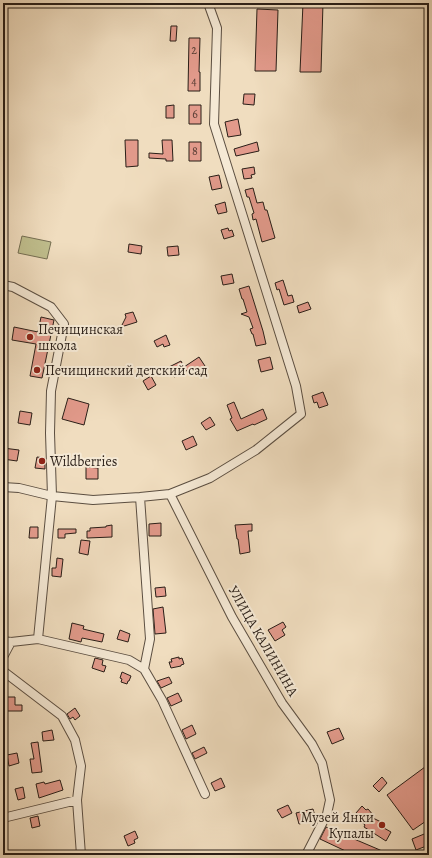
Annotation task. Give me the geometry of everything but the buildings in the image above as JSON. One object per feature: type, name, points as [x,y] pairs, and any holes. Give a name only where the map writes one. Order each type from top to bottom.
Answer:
[{"type":"street","points":[[3,487],[19,488],[52,496],[93,500],[170,494],[210,478],[256,450],[301,414],[296,386],[214,124],[217,28],[208,3]]},
{"type":"street","points":[[3,285],[13,287],[51,307],[64,324],[50,391],[52,496],[38,639]]},
{"type":"street","name":"УЛИЦА КАЛИНИНА","points":[[170,494],[232,617],[282,703],[312,744],[322,763],[330,800],[327,814],[306,855]]},
{"type":"street","points":[[140,497],[150,639],[144,669]]},
{"type":"street","points":[[3,657],[7,641],[38,639],[129,660],[144,669],[162,700],[205,794]]},
{"type":"street","points":[[3,671],[62,716],[76,740],[81,766],[77,800],[81,855]]},
{"type":"street","points":[[3,818],[77,800]]},
{"type":"shaded area","points":[[22,236],[51,242],[47,259],[18,253]]},
{"type":"place","name":"Печищинская школа","points":[[30,337]]},
{"type":"place","name":"Печищинский детский сад","points":[[37,370]]},
{"type":"place","name":"Wildberries","points":[[42,461]]},
{"type":"place","name":"Музей Янки Купалы","points":[[382,825]]}]
